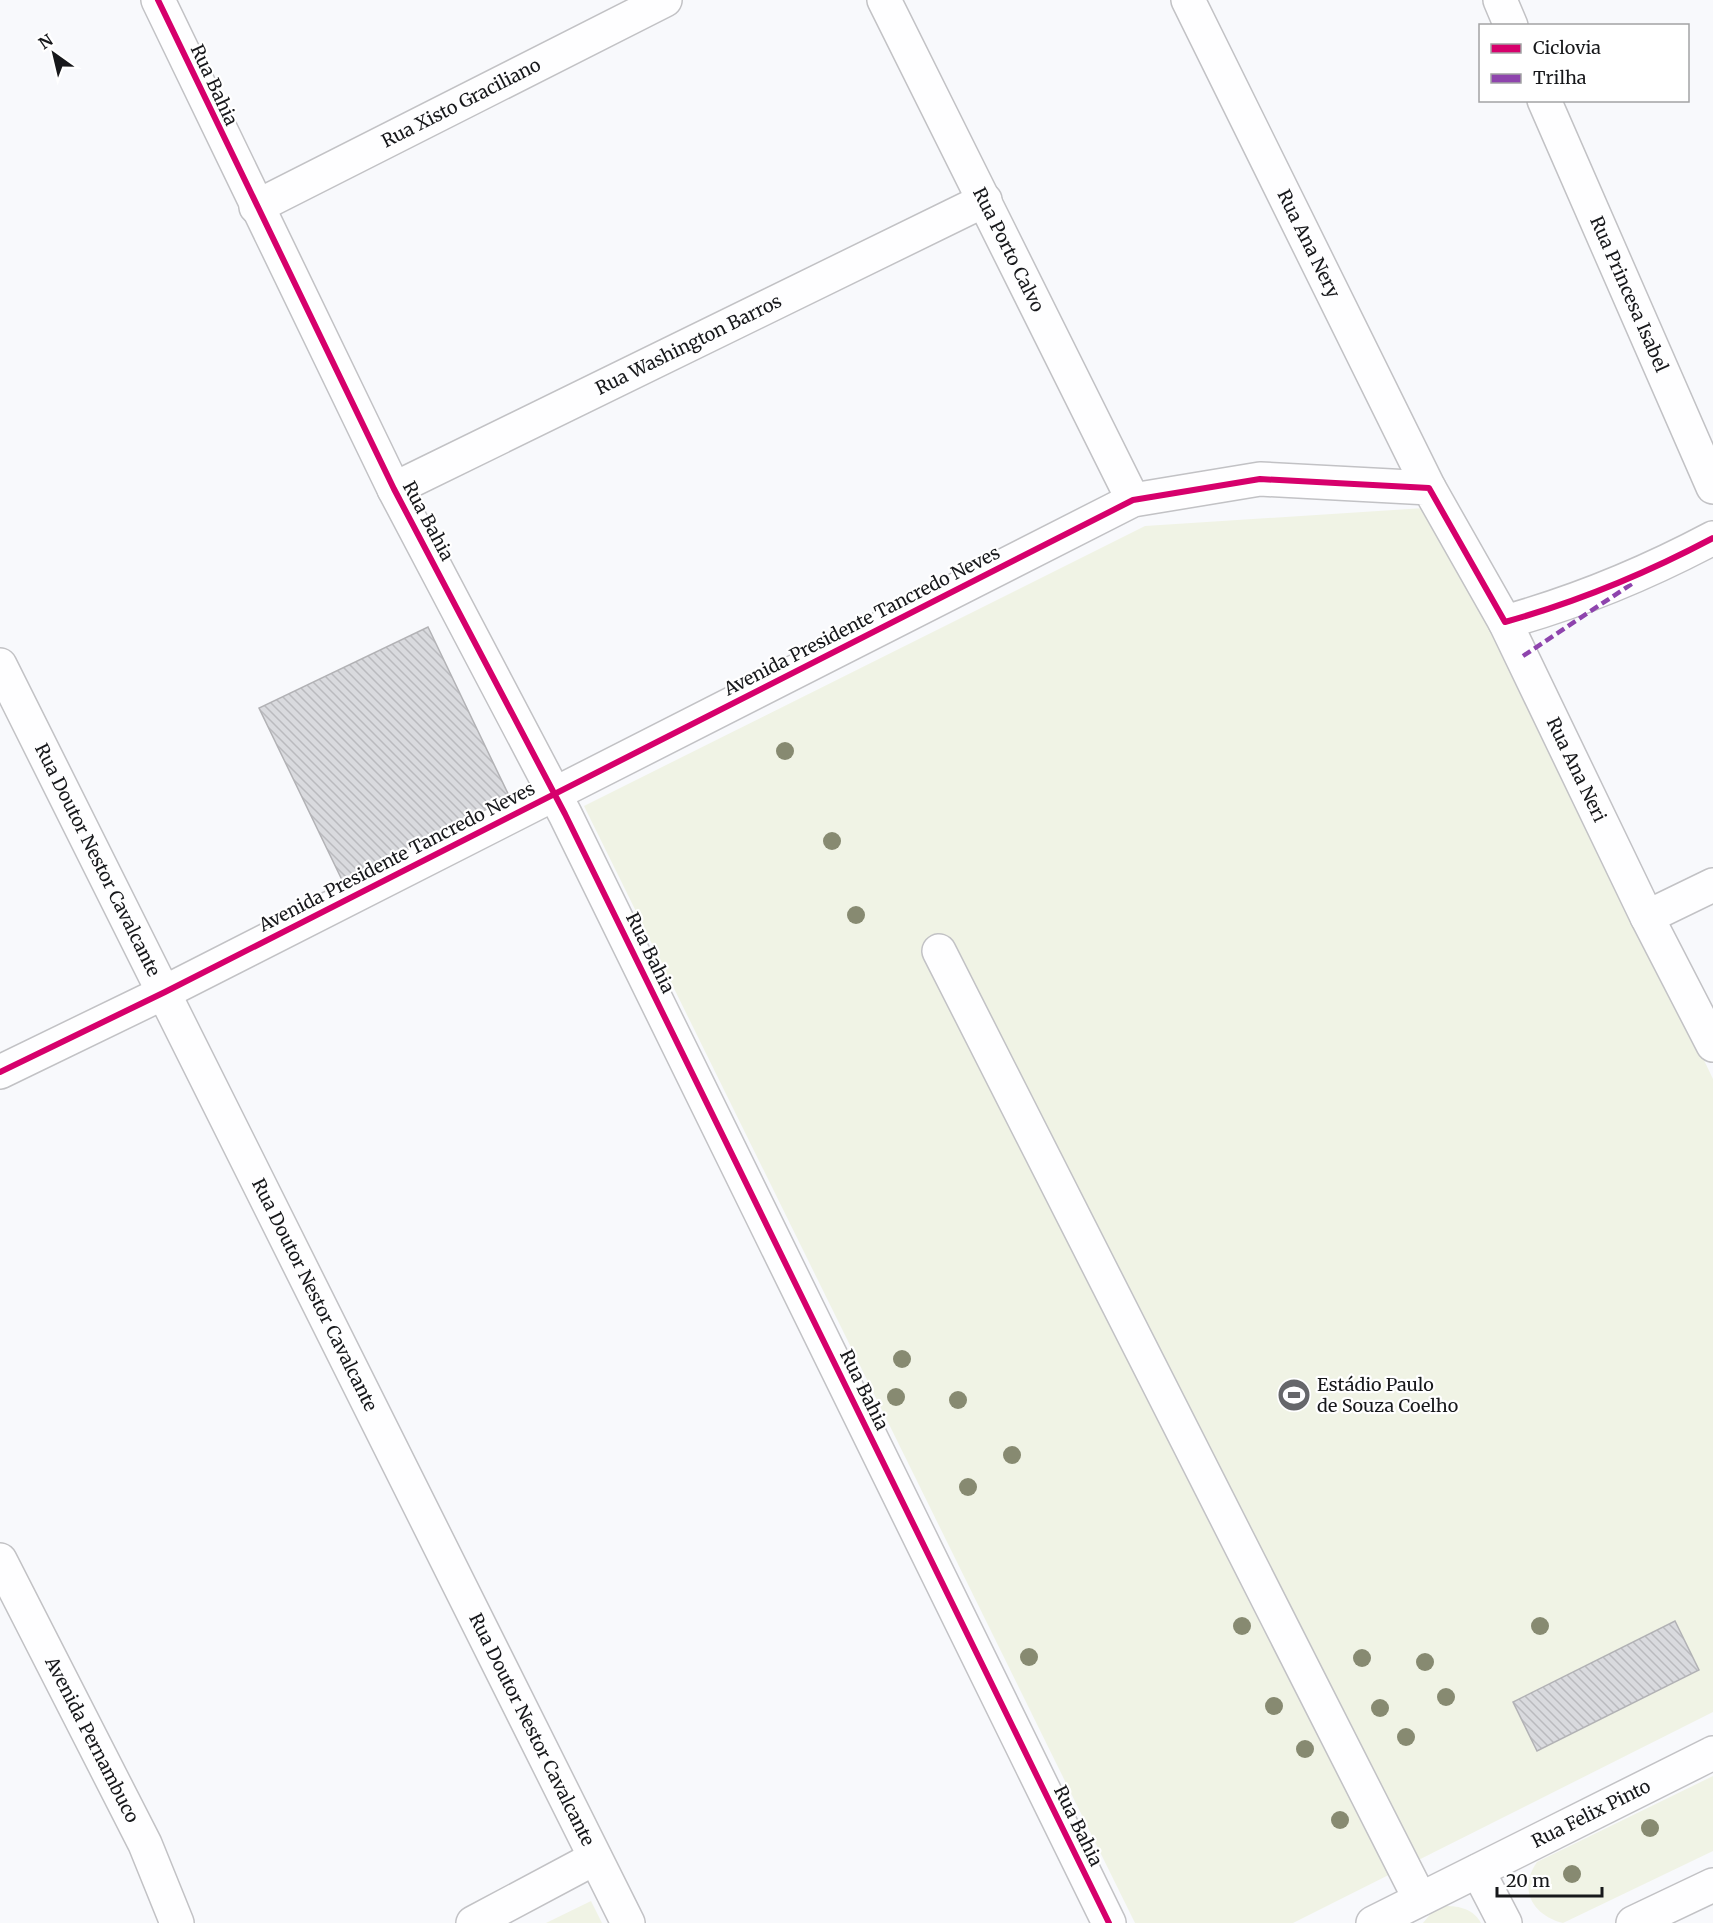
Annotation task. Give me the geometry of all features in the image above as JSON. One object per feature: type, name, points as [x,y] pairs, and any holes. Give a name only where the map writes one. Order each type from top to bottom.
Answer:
[{"type":"street","name":"Rua Bahia","points":[[158,0],[394,489],[555,794],[1109,1923]]},
{"type":"street","name":"Rua Xisto Graciliano","points":[[256,207],[665,0]]},
{"type":"street","name":"Rua Porto Calvo","points":[[884,0],[1133,500]]},
{"type":"street","name":"Rua Ana Nery","points":[[1188,0],[1428,488]]},
{"type":"street","points":[[1500,0],[1510,24]]},
{"type":"street","name":"Rua Princesa Isabel","points":[[1545,102],[1713,487]]},
{"type":"street","name":"Rua Washington Barros","points":[[394,489],[985,200]]},
{"type":"street","name":"Avenida Presidente Tancredo Neves","points":[[0,1072],[165,992],[1133,500],[1260,479],[1428,488]]},
{"type":"street","points":[[1428,488],[1505,622],[1547,610],[1660,565],[1713,538]]},
{"type":"street","name":"Rua Ana Neri","points":[[1505,622],[1647,917]]},
{"type":"street","name":"Rua Doutor Nestor Cavalcante","points":[[0,665],[628,1923]]},
{"type":"street","points":[[1713,885],[1647,917],[1713,1045]]},
{"type":"street","points":[[939,951],[1420,1899]]},
{"type":"street","name":"Avenida Pernambuco","points":[[0,1560],[11,1603],[145,1844],[177,1923]]},
{"type":"street","name":"Rua Felix Pinto","points":[[1377,1922],[1713,1753]]},
{"type":"street","points":[[473,1923],[595,1858]]},
{"type":"street","points":[[1478,1871],[1505,1923]]},
{"type":"street","points":[[1633,1923],[1713,1885]]},
{"type":"shaded area","name":"Estádio Paulo de Souza Coelho","points":[[1440,507],[1713,1079],[1713,1712],[1293,1923],[1135,1923],[584,806],[1145,526]]},
{"type":"shaded area","points":[[1713,1776],[1713,1851],[1563,1923],[1543,1914],[1531,1900],[1529,1882],[1531,1872],[1537,1862]]},
{"type":"shaded area","points":[[591,1901],[602,1923],[546,1923]]},
{"type":"shaded area","points":[[1445,1906],[1466,1909],[1474,1914],[1481,1923],[1423,1923],[1433,1911]]},
{"type":"building","points":[[428,627],[512,802],[343,882],[259,708]]},
{"type":"building","points":[[1675,1621],[1699,1670],[1537,1751],[1513,1702]]},
{"type":"marked path","points":[[1523,656],[1633,583]]},
{"type":"cycle path","points":[[158,0],[394,489],[565,814],[1109,1923]]},
{"type":"cycle path","points":[[0,1072],[165,992],[1133,500],[1260,479],[1429,488],[1505,622],[1611,586],[1713,538]]},
{"type":"place","name":"Estádio Paulo de Souza Coelho","points":[[1294,1395]]}]
